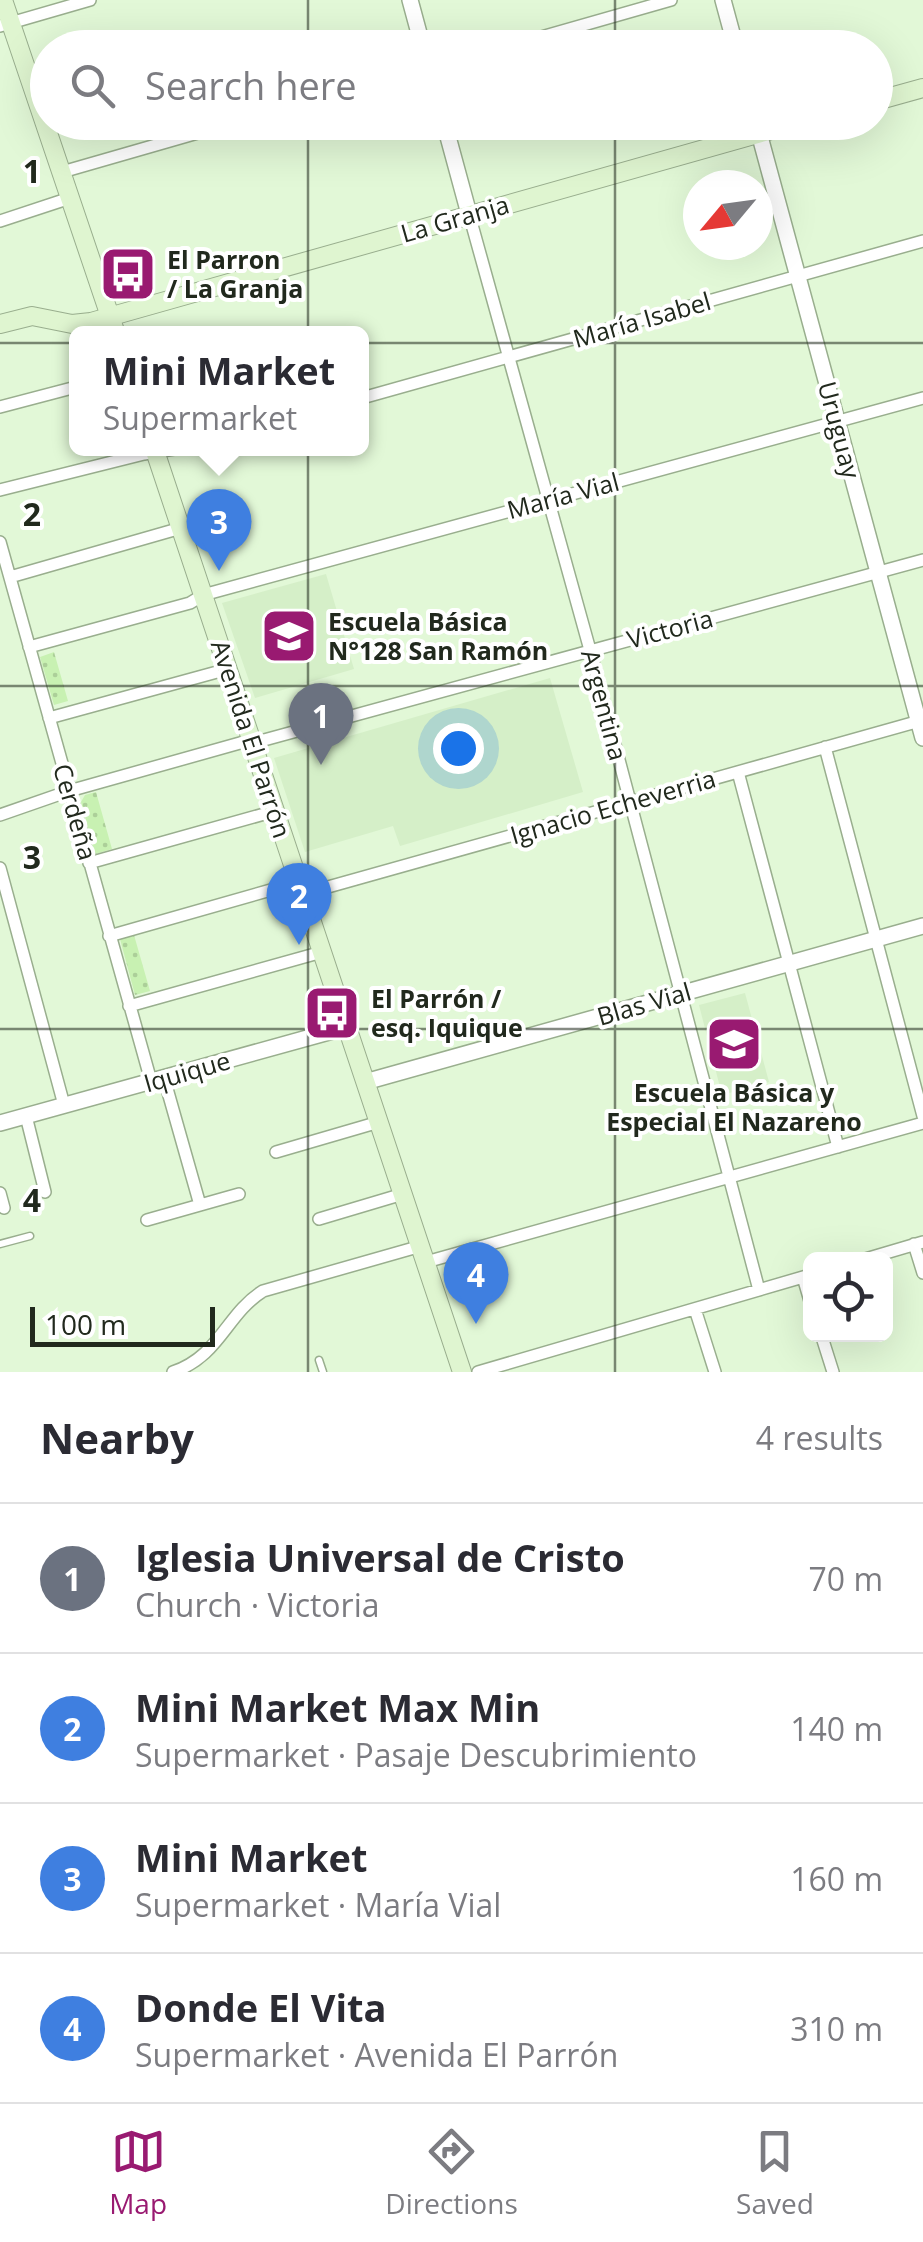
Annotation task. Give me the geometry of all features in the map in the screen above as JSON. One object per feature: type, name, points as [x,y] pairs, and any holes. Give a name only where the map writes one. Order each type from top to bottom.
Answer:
[{"type":"main road","points":[[3,0],[5,24],[30,89]]},
{"type":"main road","points":[[893,97],[923,88]]},
{"type":"main road","points":[[50,140],[113,325]]},
{"type":"main road","name":"La Granja","points":[[0,324],[32,316],[113,325],[717,140]]},
{"type":"main road","name":"Avenida El Parrón","points":[[157,456],[462,1372]]},
{"type":"street","points":[[5,24],[90,0]]},
{"type":"street","points":[[410,0],[418,30]]},
{"type":"street","points":[[567,30],[672,0]]},
{"type":"street","points":[[724,0],[732,30]]},
{"type":"street","points":[[62,172],[173,140]]},
{"type":"street","name":"Argentina","points":[[449,140],[590,650],[759,1290]]},
{"type":"street","name":"Uruguay","points":[[760,140],[923,738]]},
{"type":"street","points":[[0,222],[70,198]]},
{"type":"street","name":"María Isabel","points":[[369,396],[923,241]]},
{"type":"street","points":[[0,407],[69,388]]},
{"type":"street","name":"María Vial","points":[[29,647],[190,602],[203,594],[923,398]]},
{"type":"street","points":[[0,490],[135,456]]},
{"type":"street","points":[[10,577],[181,528]]},
{"type":"street","name":"Cerdeña","points":[[0,542],[130,1006],[200,1205]]},
{"type":"street","name":"Victoria","points":[[0,815],[69,791],[923,560]]},
{"type":"street","points":[[49,718],[228,669]]},
{"type":"street","name":"Ignacio Echeverria","points":[[110,936],[630,802],[921,720]]},
{"type":"street","points":[[173,1372],[208,1353],[249,1302],[264,1292],[729,1177],[923,1120],[825,747]]},
{"type":"street","points":[[738,772],[838,1147]]},
{"type":"street","points":[[89,863],[276,811]]},
{"type":"street","points":[[0,868],[64,1106]]},
{"type":"street","name":"Blas Vial","points":[[366,1082],[923,926]]},
{"type":"street","points":[[130,1006],[322,952]]},
{"type":"street","name":"Iquique","points":[[0,1123],[347,1027]]},
{"type":"street","points":[[26,1116],[46,1192]]},
{"type":"street","points":[[276,1152],[379,1122]]},
{"type":"street","points":[[0,1193],[4,1208]]},
{"type":"street","points":[[147,1220],[238,1194]]},
{"type":"street","points":[[319,1219],[403,1194]]},
{"type":"street","points":[[888,1252],[918,1243],[923,1273]]},
{"type":"street","points":[[478,1372],[803,1277]]},
{"type":"street","points":[[695,1309],[715,1372]]},
{"type":"street","points":[[824,1342],[833,1372]]},
{"type":"lane","points":[[0,1244],[30,1236]]},
{"type":"lane","points":[[319,1360],[323,1372]]},
{"type":"shaded area","name":"Escuela Básica N°128 San Ramón","points":[[326,574],[354,669],[255,698],[222,603]]},
{"type":"shaded area","points":[[54,652],[68,701],[54,705],[40,657]]},
{"type":"shaded area","points":[[550,678],[583,792],[400,846],[393,826],[305,852],[274,758]]},
{"type":"shaded area","points":[[96,792],[112,849],[95,854],[81,802],[85,795]]},
{"type":"shaded area","points":[[134,935],[150,991],[135,995],[120,939]]},
{"type":"shaded area","name":"Escuela Básica y Especial El Nazareno","points":[[745,993],[769,1082],[722,1095],[699,1005]]},
{"type":"place","name":"El Parron / La Granja","points":[[128,274]]},
{"type":"place","name":"Mini Market","points":[[219,571]]},
{"type":"place","name":"Escuela Básica N°128 San Ramón","points":[[289,636]]},
{"type":"place","name":"Iglesia Universal de Cristo","points":[[321,765]]},
{"type":"place","name":"Mini Market Max Min","points":[[299,945]]},
{"type":"place","name":"El Parrón / esq. Iquique","points":[[332,1013]]},
{"type":"place","name":"Escuela Básica y Especial El Nazareno","points":[[734,1044]]},
{"type":"place","name":"Donde El Vita","points":[[476,1324]]}]
